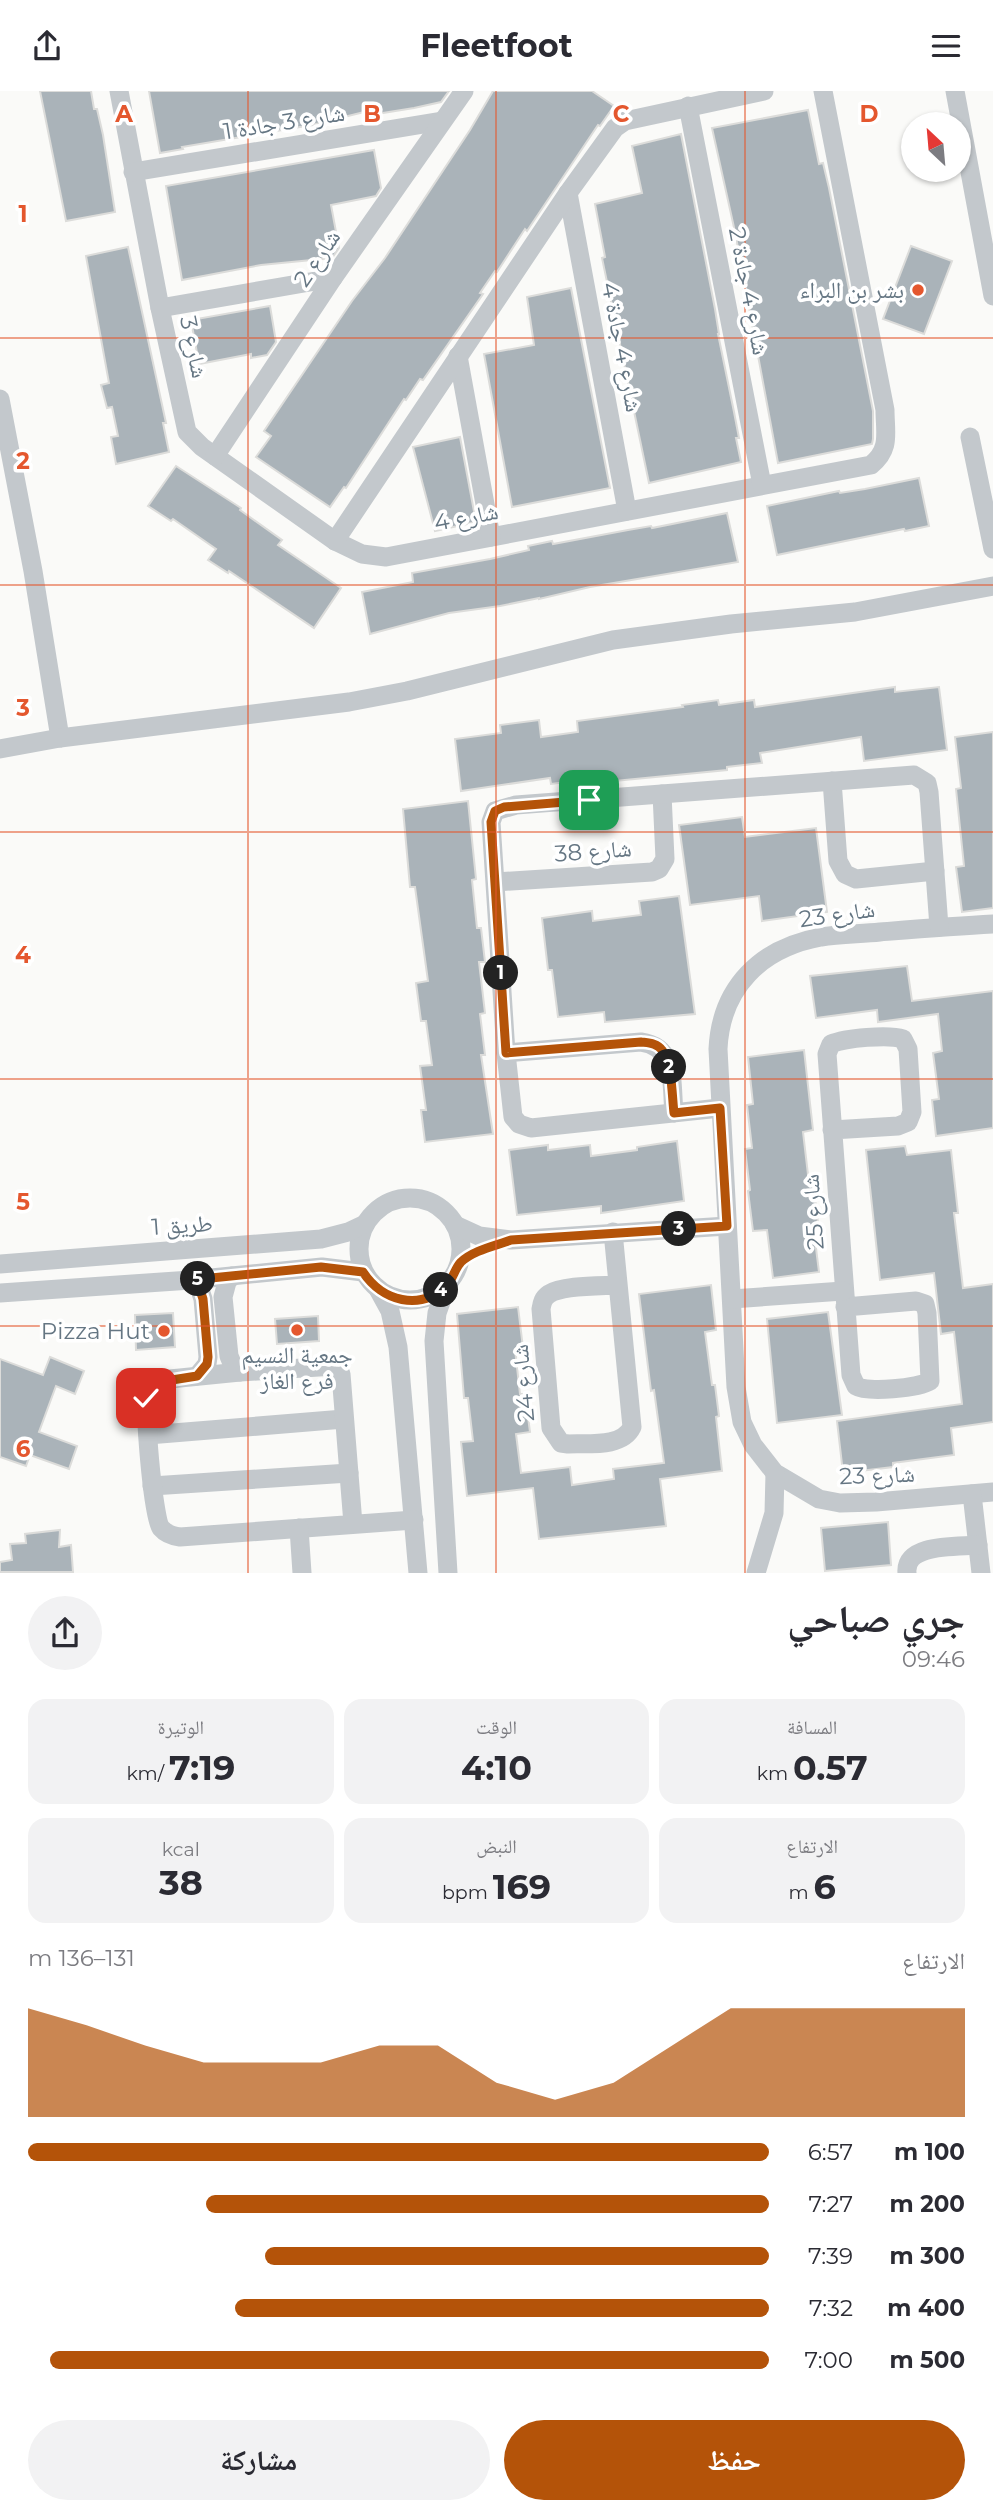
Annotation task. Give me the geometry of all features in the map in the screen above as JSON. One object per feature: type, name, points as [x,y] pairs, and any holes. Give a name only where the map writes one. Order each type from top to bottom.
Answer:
[{"type":"street","name":"شارع 3","points":[[119,91],[160,308],[187,432],[215,456],[335,541]]},
{"type":"street","name":"شارع 2","points":[[215,456],[333,278],[464,91]]},
{"type":"street","points":[[335,541],[568,193],[615,128],[625,121],[764,91]]},
{"type":"street","name":"شارع 4","points":[[335,541],[362,554],[386,557],[871,465],[880,457],[886,445],[885,410],[823,91]]},
{"type":"street","points":[[955,91],[993,296]]},
{"type":"street","name":"شارع 4 جادة 2","points":[[688,106],[762,485]]},
{"type":"street","name":"شارع 3 جادة 1","points":[[134,172],[442,121]]},
{"type":"street","name":"شارع 4 جادة 4","points":[[568,193],[627,511]]},
{"type":"street","points":[[160,308],[333,278]]},
{"type":"street","points":[[458,356],[491,537]]},
{"type":"street","points":[[0,399],[33,571],[60,738]]},
{"type":"street","points":[[970,437],[993,549]]},
{"type":"street","points":[[0,749],[60,738],[349,702],[407,691],[613,641],[730,624],[855,612],[993,586]]},
{"type":"street","points":[[720,1108],[531,1128],[519,1124],[513,1117],[510,1108],[491,822],[495,811],[516,805],[904,774],[922,778],[927,783],[929,792],[939,927]]},
{"type":"street","points":[[832,781],[838,861],[845,874],[856,879],[934,871]]},
{"type":"street","name":"شارع 38","points":[[496,882],[652,872],[659,869],[666,859],[662,794]]},
{"type":"street","name":"شارع 23","points":[[993,924],[821,937],[787,947],[760,962],[736,987],[725,1007],[719,1030],[720,1108],[736,1387],[741,1422],[753,1445],[775,1473],[819,1499],[840,1503],[876,1502],[993,1492]]},
{"type":"street","name":"شارع 25","points":[[732,1299],[844,1299],[916,1301],[925,1304],[928,1313],[930,1381],[921,1386],[868,1390],[856,1387],[851,1375],[844,1299],[832,1130],[827,1054],[831,1044],[841,1041],[894,1036],[902,1039],[908,1049],[912,1112],[908,1122],[898,1126],[832,1130]]},
{"type":"street","points":[[506,1053],[641,1042],[655,1044],[664,1051],[668,1061],[674,1113]]},
{"type":"street","points":[[418,1573],[398,1347],[390,1311],[379,1291],[363,1272],[358,1256],[359,1240],[365,1224],[374,1212],[387,1203],[402,1198],[418,1198],[439,1207],[455,1225],[460,1237],[460,1263]]},
{"type":"street","name":"طريق 1","points":[[0,1264],[321,1239],[365,1224]]},
{"type":"street","points":[[455,1225],[480,1236],[511,1240],[727,1226]]},
{"type":"street","name":"شارع 24","points":[[612,1232],[618,1285],[632,1427],[627,1436],[615,1441],[561,1443],[551,1428],[542,1302],[545,1297],[558,1290],[618,1285]]},
{"type":"street","points":[[448,1573],[433,1341],[438,1313],[447,1285],[460,1263],[479,1251],[511,1240]]},
{"type":"street","points":[[0,1293],[191,1280],[321,1267],[363,1272]]},
{"type":"street","points":[[232,1276],[227,1282],[223,1297],[229,1356],[234,1368],[240,1372]]},
{"type":"street","points":[[191,1280],[200,1290],[203,1299],[208,1357],[207,1364],[197,1376]]},
{"type":"street","points":[[379,1291],[392,1298],[422,1300],[447,1285]]},
{"type":"street","points":[[353,1524],[341,1374],[334,1366],[197,1376],[153,1383],[148,1390],[148,1435],[155,1515],[161,1528],[169,1535],[180,1537],[414,1520]]},
{"type":"street","points":[[148,1435],[344,1419]]},
{"type":"street","points":[[152,1486],[349,1473]]},
{"type":"street","points":[[756,1573],[774,1513],[775,1473]]},
{"type":"street","points":[[972,1494],[981,1573]]},
{"type":"street","points":[[299,1528],[302,1573]]},
{"type":"street","points":[[907,1573],[908,1560],[914,1554],[978,1545]]},
{"type":"building","points":[[40,91],[91,91],[103,135],[115,212],[66,221]]},
{"type":"building","points":[[149,91],[449,91],[441,102],[414,108],[364,116],[364,112],[312,125],[160,153]]},
{"type":"building","points":[[493,91],[592,91],[614,106],[600,126],[598,125],[527,231],[525,229],[497,272],[495,271],[480,293],[483,294],[423,380],[420,379],[406,400],[404,399],[346,488],[344,487],[330,507],[256,457],[271,436],[264,431],[352,301],[385,258]]},
{"type":"building","points":[[808,110],[819,164],[823,163],[829,188],[873,411],[873,439],[872,444],[778,463],[735,232],[712,128]]},
{"type":"building","points":[[681,134],[739,438],[736,438],[741,462],[649,483],[602,258],[605,257],[595,204],[642,193],[632,146]]},
{"type":"building","points":[[374,150],[381,188],[376,196],[331,205],[339,248],[332,258],[261,265],[182,280],[166,186]]},
{"type":"building","name":"بشر بن البراء","points":[[911,246],[952,261],[924,334],[883,319]]},
{"type":"building","points":[[128,247],[166,423],[163,423],[169,452],[116,464],[111,437],[118,436],[112,407],[107,408],[101,385],[109,383],[86,256]]},
{"type":"building","points":[[571,288],[610,488],[512,507],[484,354],[534,345],[527,297]]},
{"type":"building","points":[[270,306],[276,342],[267,355],[251,358],[251,354],[199,364],[191,320]]},
{"type":"building","points":[[460,437],[476,522],[435,531],[413,447]]},
{"type":"building","points":[[176,466],[241,508],[240,510],[282,540],[278,545],[341,588],[314,628],[208,560],[216,549],[173,519],[171,521],[148,506]]},
{"type":"building","points":[[919,478],[929,526],[777,555],[767,506]]},
{"type":"building","points":[[727,513],[738,562],[449,613],[370,634],[362,592],[413,582],[412,573],[490,559],[529,550],[528,546],[552,541],[553,544]]},
{"type":"building","points":[[895,687],[895,692],[939,687],[947,750],[864,761],[861,737],[760,753],[762,763],[727,767],[727,770],[584,784],[584,780],[551,784],[550,778],[461,791],[455,739],[501,733],[500,725],[539,720],[541,737],[578,732],[577,721],[683,707],[682,705],[718,700],[719,705],[754,700],[755,707]]},
{"type":"building","points":[[993,732],[993,908],[962,912],[956,867],[964,866],[956,789],[961,788],[955,737]]},
{"type":"building","points":[[468,801],[476,879],[472,880],[477,928],[481,928],[485,962],[479,962],[485,1013],[480,1014],[485,1055],[481,1055],[493,1134],[425,1142],[421,1110],[426,1110],[420,1066],[432,1065],[426,1021],[421,1021],[416,983],[428,981],[415,887],[410,887],[403,809]]},
{"type":"building","points":[[742,817],[745,837],[816,828],[827,912],[762,921],[759,896],[690,905],[679,825]]},
{"type":"building","points":[[679,896],[695,1014],[605,1022],[604,1012],[558,1017],[552,970],[548,970],[542,918],[592,911],[593,921],[641,915],[639,901]]},
{"type":"building","points":[[907,966],[912,1001],[993,991],[993,1128],[936,1136],[932,1100],[939,1099],[933,1053],[942,1051],[938,1014],[878,1022],[877,1010],[816,1018],[810,976]]},
{"type":"building","points":[[804,1050],[813,1130],[803,1132],[809,1183],[813,1183],[818,1223],[813,1224],[819,1272],[773,1278],[767,1230],[753,1231],[748,1191],[745,1149],[752,1148],[747,1105],[753,1104],[748,1057]]},
{"type":"building","points":[[677,1141],[684,1201],[601,1213],[601,1206],[517,1215],[509,1150],[548,1145],[548,1150],[590,1145],[591,1156]]},
{"type":"building","points":[[905,1146],[907,1155],[951,1150],[958,1213],[954,1213],[963,1288],[993,1284],[993,1422],[951,1428],[954,1455],[843,1473],[837,1421],[962,1404],[954,1332],[941,1334],[934,1273],[880,1280],[866,1150]]},
{"type":"building","points":[[711,1285],[716,1330],[705,1332],[719,1416],[716,1417],[722,1471],[660,1479],[666,1526],[539,1539],[533,1488],[467,1496],[461,1442],[473,1441],[468,1398],[464,1398],[457,1314],[518,1307],[523,1348],[515,1349],[520,1394],[525,1394],[530,1432],[516,1434],[521,1473],[570,1467],[572,1485],[614,1479],[613,1469],[664,1463],[654,1390],[651,1391],[639,1294]]},
{"type":"building","points":[[828,1312],[842,1415],[777,1423],[767,1319]]},
{"type":"building","points":[[173,1313],[175,1347],[136,1350],[135,1315]]},
{"type":"building","name":"جمعية النسيم فرع الغاز","points":[[318,1316],[319,1341],[277,1344],[275,1319]]},
{"type":"building","points":[[50,1357],[84,1371],[75,1394],[56,1386],[39,1432],[77,1446],[69,1469],[30,1455],[26,1466],[0,1457],[0,1359],[43,1375]]},
{"type":"building","points":[[888,1522],[891,1565],[825,1571],[821,1528]]},
{"type":"building","points":[[60,1530],[59,1547],[71,1545],[73,1572],[0,1572],[0,1562],[12,1560],[10,1544],[26,1543],[25,1534]]},
{"type":"place","name":"بشر بن البراء","points":[[918,290]]},
{"type":"place","name":"جمعية النسيم فرع الغاز","points":[[297,1330]]},
{"type":"place","name":"Pizza Hut","points":[[164,1331]]},
{"type":"route","points":[[146,1398],[153,1383],[197,1376],[207,1364],[203,1299],[200,1290],[191,1280],[321,1267],[363,1272],[370,1283],[392,1298],[422,1300],[447,1285],[460,1263],[479,1251],[511,1240],[727,1226],[720,1108],[674,1113],[668,1061],[664,1051],[655,1044],[641,1042],[506,1053],[491,822],[495,811],[504,807],[589,800]]}]
